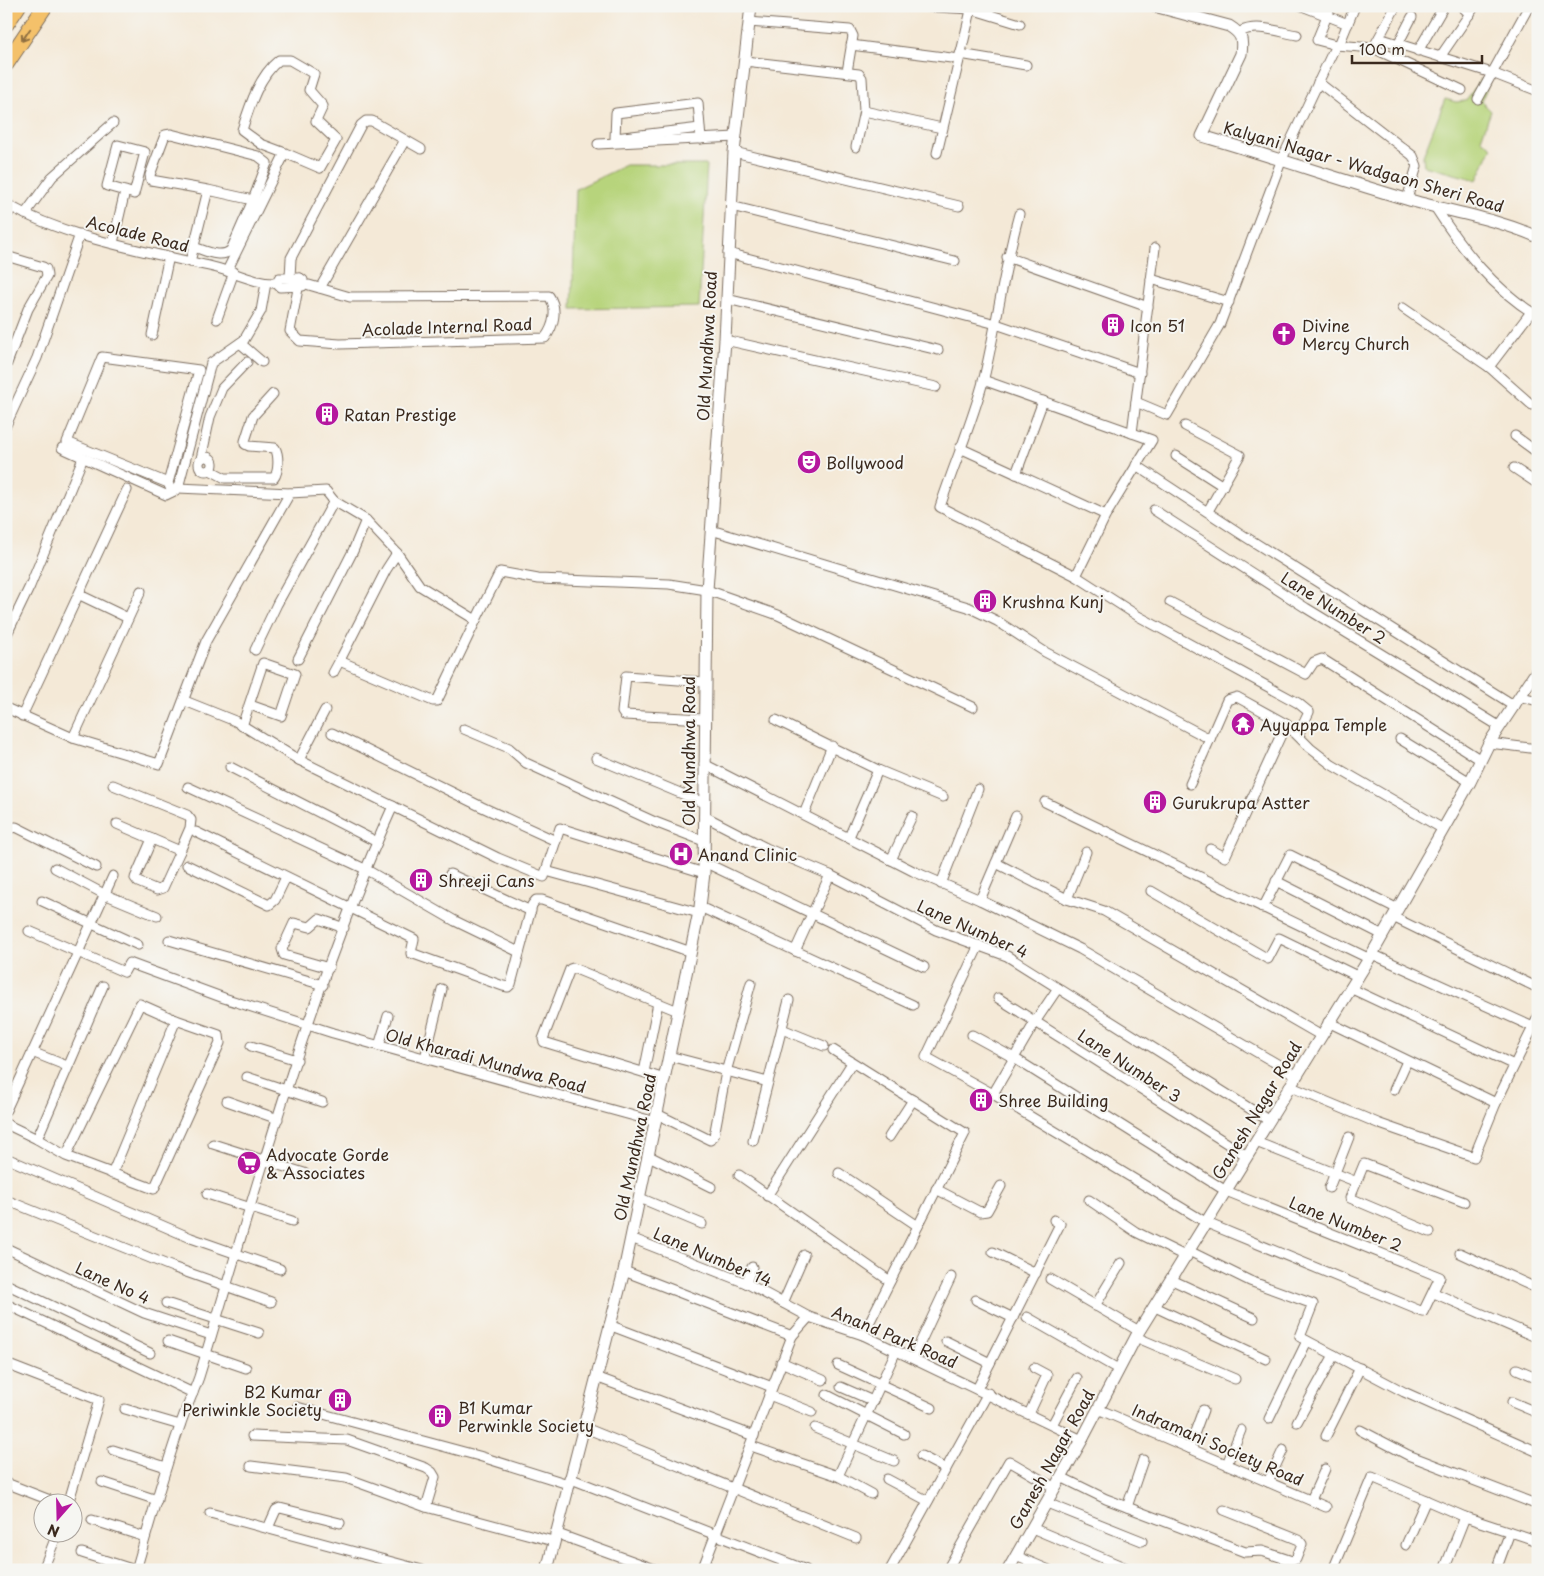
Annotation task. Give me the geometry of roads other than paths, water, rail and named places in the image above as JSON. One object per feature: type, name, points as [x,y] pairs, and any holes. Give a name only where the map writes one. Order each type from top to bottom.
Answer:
[{"type":"highway","points":[[6,24],[18,6]]},
{"type":"highway","points":[[6,64],[45,6]]},
{"type":"street","name":"Old Mundhwa Road","points":[[549,1569],[554,1537],[624,1271],[699,910],[704,868],[707,590],[725,340],[734,152],[751,6]]},
{"type":"street","points":[[918,6],[971,8],[1020,24]]},
{"type":"street","points":[[1154,6],[1229,26],[1240,32],[1248,28],[1258,28],[1297,36]]},
{"type":"street","points":[[1302,6],[1348,24]]},
{"type":"street","points":[[1331,6],[1317,40],[1338,45],[1373,48],[1462,90]]},
{"type":"street","points":[[1136,402],[1167,415],[1220,324],[1282,159],[1355,6]]},
{"type":"street","points":[[1373,48],[1396,6]]},
{"type":"street","points":[[1418,50],[1444,6]]},
{"type":"street","points":[[1440,57],[1472,10],[1461,6]]},
{"type":"street","points":[[1478,99],[1529,6]]},
{"type":"street","points":[[937,152],[971,8]]},
{"type":"street","points":[[1398,44],[1412,18]]},
{"type":"street","points":[[749,22],[844,29],[852,33],[847,72]]},
{"type":"street","name":"Kalyani Nagar - Wadgaon Sheri Road","points":[[1240,32],[1243,41],[1241,54],[1202,136],[1408,199],[1482,217],[1514,227],[1538,238]]},
{"type":"street","points":[[1379,38],[1492,73],[1538,91]]},
{"type":"street","points":[[851,45],[1026,65]]},
{"type":"street","points":[[279,60],[290,60],[314,74],[309,90],[323,106],[316,121],[336,140],[320,168],[285,153],[261,144],[242,130],[248,109],[267,69],[279,60]]},
{"type":"street","points":[[745,61],[859,74],[862,78],[864,111],[856,147]]},
{"type":"street","points":[[1318,82],[1412,156],[1417,166],[1408,199]]},
{"type":"street","points":[[700,128],[615,138],[616,113],[698,103],[701,139]]},
{"type":"street","points":[[864,111],[942,128]]},
{"type":"street","points":[[296,281],[291,258],[361,125],[366,121],[372,121],[421,149]]},
{"type":"street","points":[[25,214],[52,177],[113,123]]},
{"type":"street","points":[[194,247],[222,256],[231,250],[253,200],[267,162],[264,159],[171,134],[165,135],[150,175],[151,180],[253,200]]},
{"type":"street","points":[[598,144],[736,137]]},
{"type":"street","points":[[320,288],[405,140]]},
{"type":"street","points":[[118,145],[145,152],[134,194],[125,192],[106,186],[118,145]]},
{"type":"street","points":[[734,152],[959,206]]},
{"type":"street","points":[[217,319],[230,272],[285,153]]},
{"type":"street","points":[[190,262],[208,190]]},
{"type":"street","points":[[114,243],[125,192]]},
{"type":"street","points":[[6,217],[9,205]]},
{"type":"street","name":"Acolade Road","points":[[9,205],[25,214],[80,234],[271,283]]},
{"type":"street","points":[[731,206],[955,261]]},
{"type":"street","points":[[1436,207],[1472,261],[1535,314],[1488,367]]},
{"type":"street","points":[[1020,214],[1007,258],[996,324],[983,380],[940,507],[1076,576],[1138,616],[1298,703],[1309,712],[1298,735]]},
{"type":"street","points":[[6,426],[37,358],[80,234]]},
{"type":"street","points":[[1132,434],[1155,248]]},
{"type":"street","points":[[728,253],[996,324],[1140,373]]},
{"type":"street","points":[[152,335],[169,256]]},
{"type":"street","points":[[6,366],[28,309],[48,276],[46,269],[43,267],[7,258]]},
{"type":"street","points":[[1007,258],[1148,307]]},
{"type":"street","points":[[1151,279],[1229,302]]},
{"type":"street","name":"Acolade Internal Road","points":[[271,283],[280,287],[296,281],[350,297],[549,296],[553,303],[552,330],[545,338],[340,344],[300,341],[290,331],[296,281]]},
{"type":"street","points":[[62,448],[166,495],[173,488],[182,470],[211,363],[240,343],[261,311],[271,283]]},
{"type":"street","points":[[727,299],[938,350]]},
{"type":"street","points":[[1403,308],[1488,367],[1532,405]]},
{"type":"street","points":[[725,340],[936,387]]},
{"type":"street","points":[[240,343],[262,362]]},
{"type":"street","points":[[173,488],[199,370],[102,357],[67,442],[173,488],[290,493],[326,491],[334,501],[366,520],[397,553],[420,586],[476,620]]},
{"type":"street","points":[[200,463],[210,417],[222,388],[248,362]]},
{"type":"street","points":[[983,380],[1152,440],[1106,515],[1076,576]]},
{"type":"street","points":[[182,470],[200,463],[206,457],[212,460],[213,465],[210,470],[225,478],[274,478],[277,474],[275,448],[245,444],[253,416],[273,394]]},
{"type":"street","points":[[1016,474],[1043,402]]},
{"type":"street","points":[[1184,426],[1240,455],[1208,511]]},
{"type":"street","points":[[1515,436],[1538,453]]},
{"type":"street","points":[[960,448],[1106,515]]},
{"type":"street","points":[[1176,456],[1223,486]]},
{"type":"street","points":[[6,636],[30,586],[83,458]]},
{"type":"street","points":[[1136,465],[1518,701],[1538,701]]},
{"type":"street","points":[[1514,468],[1538,484]]},
{"type":"street","points":[[22,716],[80,595],[127,490]]},
{"type":"street","points":[[6,708],[73,738],[159,764],[185,701],[206,641],[290,493]]},
{"type":"street","points":[[254,650],[334,501]]},
{"type":"street","name":"Lane Number 2","points":[[1154,510],[1306,608],[1499,726]]},
{"type":"street","points":[[298,659],[353,551],[366,520]]},
{"type":"street","points":[[711,530],[968,607],[997,621],[1045,652],[1210,739]]},
{"type":"street","points":[[333,673],[386,570],[397,553]]},
{"type":"street","points":[[340,660],[433,701],[437,701],[500,572],[538,579],[669,584],[707,590],[778,616],[973,707]]},
{"type":"street","points":[[73,738],[141,591]]},
{"type":"street","points":[[80,595],[128,618]]},
{"type":"street","points":[[1170,602],[1306,674],[1314,662],[1322,659],[1481,760]]},
{"type":"street","points":[[242,726],[263,663],[295,674],[281,716],[250,705]]},
{"type":"street","name":"Ganesh Nagar Road","points":[[1008,1570],[1082,1440],[1138,1334],[1208,1223],[1288,1086],[1383,935],[1470,782],[1499,726],[1538,670]]},
{"type":"street","points":[[705,682],[626,676],[622,712],[633,715],[705,719]]},
{"type":"street","points":[[1190,784],[1225,705],[1233,697],[1255,706],[1286,724],[1310,748],[1332,765],[1443,829]]},
{"type":"street","points":[[185,701],[242,726],[299,760],[498,858],[544,877],[560,828],[704,868],[812,914],[924,967]]},
{"type":"street","points":[[299,760],[325,710]]},
{"type":"street","points":[[776,720],[878,770],[943,797]]},
{"type":"street","points":[[1210,849],[1225,857],[1286,724]]},
{"type":"street","points":[[464,729],[510,748],[526,762],[655,822],[704,841]]},
{"type":"street","points":[[332,733],[482,807],[556,840]]},
{"type":"street","points":[[1400,739],[1470,782]]},
{"type":"street","points":[[1489,743],[1538,749]]},
{"type":"street","points":[[804,814],[832,746]]},
{"type":"street","points":[[596,758],[704,803]]},
{"type":"street","points":[[704,764],[849,836],[892,860],[1080,949],[1296,1075]]},
{"type":"street","points":[[230,767],[377,842]]},
{"type":"street","points":[[849,836],[878,770]]},
{"type":"street","points":[[113,785],[187,815],[191,820],[190,828],[180,851],[162,888],[157,890],[138,882],[135,878],[152,839]]},
{"type":"street","points":[[188,786],[365,868],[455,921],[519,952]]},
{"type":"street","points":[[941,884],[978,789]]},
{"type":"street","points":[[1045,802],[1263,908],[1532,1027]]},
{"type":"street","points":[[82,1553],[135,1570],[180,1425],[194,1393],[225,1285],[287,1090],[365,868],[393,806]]},
{"type":"street","name":"Lane Number 4","points":[[704,816],[766,848],[830,875],[936,930],[1007,956],[1268,1120]]},
{"type":"street","points":[[892,860],[912,816]]},
{"type":"street","points":[[980,900],[1016,816]]},
{"type":"street","points":[[118,824],[180,851]]},
{"type":"street","points":[[6,829],[16,828],[96,867]]},
{"type":"street","points":[[196,832],[414,939],[411,953],[503,986],[508,987],[511,984],[531,911],[536,900],[542,900],[691,952]]},
{"type":"street","points":[[1067,899],[1086,852]]},
{"type":"street","points":[[1263,908],[1290,855],[1538,988]]},
{"type":"street","points":[[996,863],[1067,899],[1104,911],[1320,1035]]},
{"type":"street","points":[[187,864],[269,905],[275,900],[286,877]]},
{"type":"street","points":[[55,868],[104,894],[157,916]]},
{"type":"street","points":[[546,872],[699,910],[913,1005]]},
{"type":"street","points":[[450,874],[531,911]]},
{"type":"street","points":[[795,951],[830,875]]},
{"type":"street","points":[[6,1110],[113,876]]},
{"type":"street","points":[[1276,881],[1383,935]]},
{"type":"street","points":[[1151,891],[1268,958],[1279,938],[1357,976]]},
{"type":"street","points":[[42,901],[92,922],[138,945]]},
{"type":"street","points":[[329,968],[284,954],[282,949],[294,923],[310,928],[319,919],[344,928]]},
{"type":"street","points":[[29,931],[77,953]]},
{"type":"street","points":[[169,940],[323,984]]},
{"type":"street","points":[[979,945],[926,1056],[1208,1223],[1423,1312],[1434,1292],[1538,1338]]},
{"type":"street","name":"Old Kharadi Mundwa Road","points":[[77,953],[124,972],[129,964],[309,1025],[379,1046],[657,1118],[712,1138],[726,1072]]},
{"type":"street","points":[[665,1079],[544,1042],[544,1035],[570,968],[678,1011]]},
{"type":"street","points":[[726,1072],[751,982]]},
{"type":"street","points":[[37,1139],[103,986]]},
{"type":"street","points":[[993,1094],[1035,1022],[1058,988]]},
{"type":"street","points":[[1350,988],[1514,1065]]},
{"type":"street","points":[[426,1058],[442,989]]},
{"type":"street","name":"Lane Number 3","points":[[998,998],[1247,1156]]},
{"type":"street","points":[[753,1141],[789,1000]]},
{"type":"street","points":[[644,1072],[658,1003]]},
{"type":"street","points":[[6,1124],[66,1156],[154,1189],[220,1042],[219,1035],[176,1020],[140,1004],[66,1156]]},
{"type":"street","points":[[379,1046],[388,1016]]},
{"type":"street","points":[[1288,1086],[1380,1124],[1474,1157],[1496,1103],[1538,1017]]},
{"type":"street","points":[[112,1174],[176,1020]]},
{"type":"street","points":[[1328,1022],[1496,1103]]},
{"type":"street","points":[[782,1029],[824,1046]]},
{"type":"street","points":[[972,1035],[1014,1058],[1226,1191]]},
{"type":"street","points":[[251,1046],[298,1060]]},
{"type":"street","points":[[833,1050],[965,1133],[863,1335]]},
{"type":"street","points":[[32,1052],[67,1066]]},
{"type":"street","points":[[669,1056],[768,1082]]},
{"type":"street","points":[[1394,1090],[1407,1061]]},
{"type":"street","points":[[767,1196],[852,1063]]},
{"type":"street","points":[[247,1077],[322,1102]]},
{"type":"street","points":[[889,1137],[913,1100]]},
{"type":"street","points":[[226,1101],[278,1119]]},
{"type":"street","points":[[1329,1188],[1349,1137]]},
{"type":"street","points":[[1256,1142],[1357,1182]]},
{"type":"street","points":[[213,1144],[304,1174]]},
{"type":"street","points":[[648,1156],[712,1187]]},
{"type":"street","points":[[6,1158],[191,1238],[280,1269]]},
{"type":"street","points":[[1430,1232],[1350,1198],[1364,1164],[1464,1202]]},
{"type":"street","points":[[839,1172],[918,1226]]},
{"type":"street","points":[[738,1175],[890,1281]]},
{"type":"street","points":[[936,1189],[980,1212],[987,1211],[1001,1186]]},
{"type":"street","name":"Lane Number 2","points":[[1226,1191],[1440,1277],[1434,1292]]},
{"type":"street","points":[[207,1194],[292,1221]]},
{"type":"street","points":[[640,1198],[702,1224]]},
{"type":"street","points":[[6,1200],[271,1302]]},
{"type":"street","points":[[1089,1200],[1136,1232],[1250,1281],[1313,1304],[1300,1337],[1404,1392],[1538,1452]]},
{"type":"street","points":[[977,1388],[1060,1224],[1054,1220]]},
{"type":"street","name":"Lane Number 14","points":[[631,1238],[746,1282],[809,1317]]},
{"type":"street","name":"Lane No 4","points":[[6,1248],[144,1314],[210,1335]]},
{"type":"street","points":[[993,1252],[1036,1273]]},
{"type":"street","points":[[1460,1253],[1538,1288]]},
{"type":"street","points":[[783,1303],[804,1255]]},
{"type":"street","points":[[1095,1306],[1121,1263]]},
{"type":"street","points":[[746,1282],[752,1267]]},
{"type":"street","points":[[624,1271],[792,1336]]},
{"type":"street","points":[[913,1358],[951,1277]]},
{"type":"street","points":[[1050,1279],[1138,1334],[1235,1379]]},
{"type":"street","points":[[1172,1280],[1254,1318]]},
{"type":"street","points":[[6,1284],[150,1353]]},
{"type":"street","points":[[976,1300],[1013,1318]]},
{"type":"street","points":[[166,1303],[259,1333]]},
{"type":"street","points":[[6,1304],[194,1393]]},
{"type":"street","points":[[1155,1307],[1266,1359]]},
{"type":"street","name":"Anand Park Road","points":[[702,1570],[714,1534],[754,1436],[781,1362],[792,1336],[809,1317],[863,1335],[988,1393],[1082,1440]]},
{"type":"street","points":[[1026,1317],[1118,1369]]},
{"type":"street","points":[[609,1325],[771,1391],[812,1412]]},
{"type":"street","points":[[168,1341],[246,1368]]},
{"type":"street","points":[[946,1341],[990,1363]]},
{"type":"street","points":[[1268,1419],[1307,1341]]},
{"type":"street","points":[[838,1476],[896,1350]]},
{"type":"street","points":[[1297,1422],[1334,1355]]},
{"type":"street","points":[[781,1362],[823,1380]]},
{"type":"street","points":[[6,1364],[99,1400],[71,1494]]},
{"type":"street","points":[[838,1365],[881,1383],[932,1408]]},
{"type":"street","points":[[1029,1414],[1047,1375],[1034,1368]]},
{"type":"street","points":[[1326,1436],[1360,1368]]},
{"type":"street","points":[[1517,1368],[1538,1378]]},
{"type":"street","points":[[596,1377],[754,1436]]},
{"type":"street","points":[[1052,1425],[1077,1378]]},
{"type":"street","points":[[841,1387],[873,1401]]},
{"type":"street","points":[[890,1570],[988,1393]]},
{"type":"street","points":[[827,1395],[904,1434]]},
{"type":"street","points":[[1512,1402],[1538,1413]]},
{"type":"street","points":[[297,1407],[569,1481],[806,1570]]},
{"type":"street","points":[[125,1409],[180,1425]]},
{"type":"street","name":"Indramani Society Road","points":[[1098,1409],[1326,1507]]},
{"type":"street","points":[[1189,1448],[1203,1410]]},
{"type":"street","points":[[583,1427],[856,1538]]},
{"type":"street","points":[[815,1428],[894,1461]]},
{"type":"street","points":[[1227,1464],[1240,1430]]},
{"type":"street","points":[[1360,1430],[1417,1459],[1538,1506]]},
{"type":"street","points":[[252,1436],[347,1440],[426,1468],[435,1477],[426,1507]]},
{"type":"street","points":[[750,1446],[838,1476],[871,1494]]},
{"type":"street","points":[[113,1450],[166,1467]]},
{"type":"street","points":[[1268,1482],[1283,1450]]},
{"type":"street","points":[[921,1456],[946,1469]]},
{"type":"street","points":[[1127,1507],[1143,1460]]},
{"type":"street","points":[[947,1570],[1009,1462],[1055,1488]]},
{"type":"street","points":[[251,1466],[346,1478],[426,1507],[554,1537],[656,1570]]},
{"type":"street","points":[[1311,1500],[1324,1469]]},
{"type":"street","points":[[1061,1477],[1127,1507],[1245,1552],[1262,1551],[1292,1561],[1296,1560],[1302,1544],[1300,1540],[1224,1510]]},
{"type":"street","points":[[1333,1570],[1372,1477],[1465,1517],[1538,1542]]},
{"type":"street","points":[[887,1479],[928,1501]]},
{"type":"street","points":[[102,1482],[157,1500]]},
{"type":"street","points":[[6,1483],[34,1494]]},
{"type":"street","points":[[1406,1545],[1426,1500]]},
{"type":"street","points":[[1047,1503],[1142,1541]]},
{"type":"street","points":[[268,1528],[276,1510],[280,1508],[340,1524]]},
{"type":"street","points":[[210,1513],[422,1570]]},
{"type":"street","points":[[1444,1570],[1465,1517]]},
{"type":"street","points":[[92,1520],[146,1537]]},
{"type":"street","points":[[1032,1528],[1130,1570]]},
{"type":"street","points":[[1496,1570],[1510,1532]]},
{"type":"street","points":[[43,1570],[53,1544]]},
{"type":"street","points":[[1016,1556],[1049,1570]]},
{"type":"place","name":"Icon 51","points":[[1113,325]]},
{"type":"place","name":"Divine Mercy Church","points":[[1284,334]]},
{"type":"place","name":"Ratan Prestige","points":[[327,414]]},
{"type":"place","name":"Bollywood","points":[[809,462]]},
{"type":"place","name":"Krushna Kunj","points":[[985,601]]},
{"type":"place","name":"Ayyappa Temple","points":[[1243,724]]},
{"type":"place","name":"Gurukrupa Astter","points":[[1155,802]]},
{"type":"place","name":"Anand Clinic","points":[[681,854]]},
{"type":"place","name":"Shreeji Cans","points":[[421,880]]},
{"type":"place","name":"Shree Building","points":[[981,1100]]},
{"type":"place","name":"Advocate Gorde & Associates","points":[[249,1163]]},
{"type":"place","name":"B2 Kumar Periwinkle Society","points":[[340,1400]]},
{"type":"place","name":"B1 Kumar Perwinkle Society","points":[[440,1416]]}]
